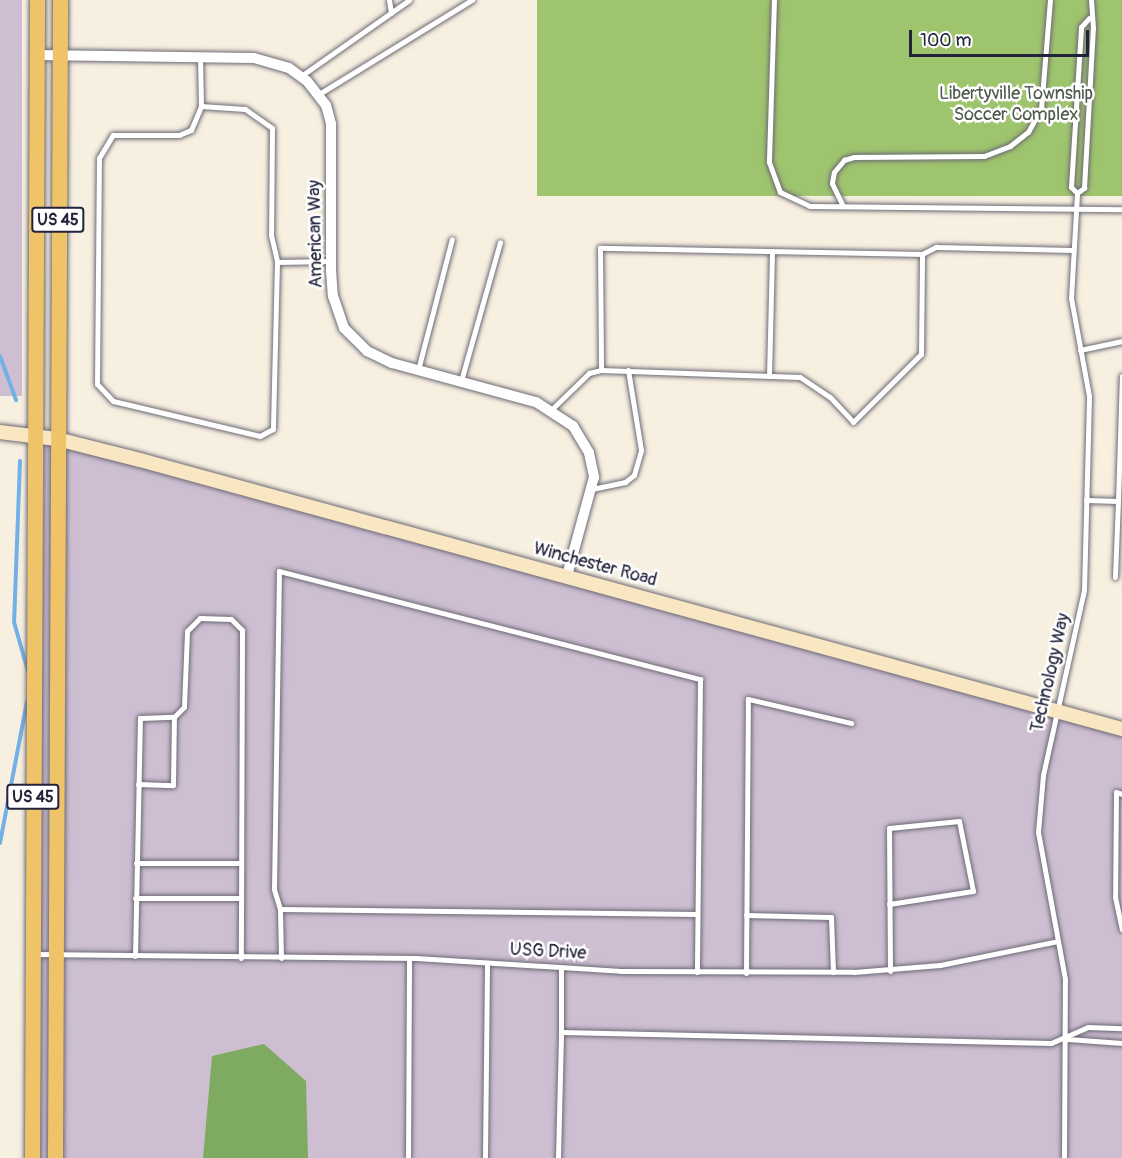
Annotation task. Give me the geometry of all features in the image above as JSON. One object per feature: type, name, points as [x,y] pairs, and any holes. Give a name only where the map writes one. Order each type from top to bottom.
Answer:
[{"type":"main road","name":"US 45","points":[[32,1158],[37,0]]},
{"type":"main road","name":"US 45","points":[[54,1158],[60,0]]},
{"type":"main road","name":"Winchester Road","points":[[0,432],[57,439],[567,576],[1122,729]]},
{"type":"street","name":"American Way","points":[[36,55],[270,60],[301,76],[319,94],[326,105],[332,134],[333,296],[344,328],[367,351],[418,370],[552,409],[581,436],[593,469],[592,489],[567,576]]},
{"type":"lane","points":[[389,0],[391,13]]},
{"type":"lane","points":[[301,76],[410,0]]},
{"type":"lane","points":[[319,94],[472,0]]},
{"type":"lane","points":[[774,0],[769,162],[780,192],[810,206],[1122,209]]},
{"type":"lane","points":[[843,206],[832,183],[834,172],[844,160],[854,157],[984,156],[1011,146],[1028,132],[1041,109],[1050,0]]},
{"type":"lane","points":[[1089,18],[1081,27],[1071,187],[1077,192],[1084,188],[1093,28],[1089,18],[1090,0]]},
{"type":"lane","points":[[200,57],[201,106],[191,130],[179,135],[113,135],[99,158],[97,384],[104,395],[252,436],[273,429],[277,262],[271,235],[272,128],[245,109],[201,106]]},
{"type":"lane","name":"Technology Way","points":[[1064,1158],[1065,979],[1038,832],[1043,775],[1084,590],[1089,396],[1071,298],[1077,192]]},
{"type":"lane","points":[[418,370],[452,239]]},
{"type":"lane","points":[[461,381],[500,242]]},
{"type":"lane","points":[[601,370],[600,248],[922,254],[936,247],[1073,250]]},
{"type":"lane","points":[[769,376],[772,251]]},
{"type":"lane","points":[[552,409],[589,373],[601,370],[800,377],[830,397],[853,422],[921,354],[922,254]]},
{"type":"lane","points":[[277,262],[331,261]]},
{"type":"lane","points":[[1080,350],[1122,341]]},
{"type":"lane","points":[[592,489],[625,482],[634,475],[641,450],[628,370]]},
{"type":"lane","points":[[1115,577],[1122,376]]},
{"type":"lane","points":[[1086,500],[1118,501]]},
{"type":"lane","points":[[280,958],[280,909],[274,890],[279,571],[700,679],[697,972]]},
{"type":"lane","points":[[135,956],[140,718],[174,717],[184,707],[187,631],[200,618],[231,619],[242,630],[241,958]]},
{"type":"lane","points":[[746,973],[748,699],[851,723]]},
{"type":"lane","points":[[138,784],[173,785],[174,717]]},
{"type":"lane","points":[[1122,794],[1116,792],[1119,855],[1115,897],[1122,929]]},
{"type":"lane","points":[[890,904],[973,891],[959,821],[889,828],[890,971]]},
{"type":"lane","points":[[136,863],[241,863]]},
{"type":"lane","points":[[135,898],[241,898]]},
{"type":"lane","points":[[280,909],[697,914]]},
{"type":"lane","points":[[746,915],[831,918],[833,972]]},
{"type":"lane","name":"USG Drive","points":[[33,954],[410,958],[561,969],[746,973],[833,972],[890,971],[1044,946],[1058,940]]},
{"type":"lane","points":[[408,1158],[410,958]]},
{"type":"lane","points":[[485,1158],[487,964]]},
{"type":"lane","points":[[558,1158],[561,969]]},
{"type":"lane","points":[[561,1032],[1051,1042],[1088,1028],[1122,1028]]},
{"type":"lane","points":[[1064,1039],[1122,1043]]},
{"type":"shaded area","points":[[0,0],[22,0],[22,396],[0,396]]},
{"type":"shaded area","points":[[44,444],[93,448],[1122,729],[1122,1158],[38,1158]]},
{"type":"green space","name":"Libertyville Township Soccer Complex","points":[[537,0],[1122,0],[1122,196],[537,196]]},
{"type":"green space","points":[[264,1044],[306,1081],[308,1158],[203,1158],[212,1056]]},
{"type":"waterway","points":[[0,356],[16,400]]},
{"type":"waterway","points":[[20,461],[14,622],[28,671]]},
{"type":"waterway","points":[[0,843],[27,702]]}]
